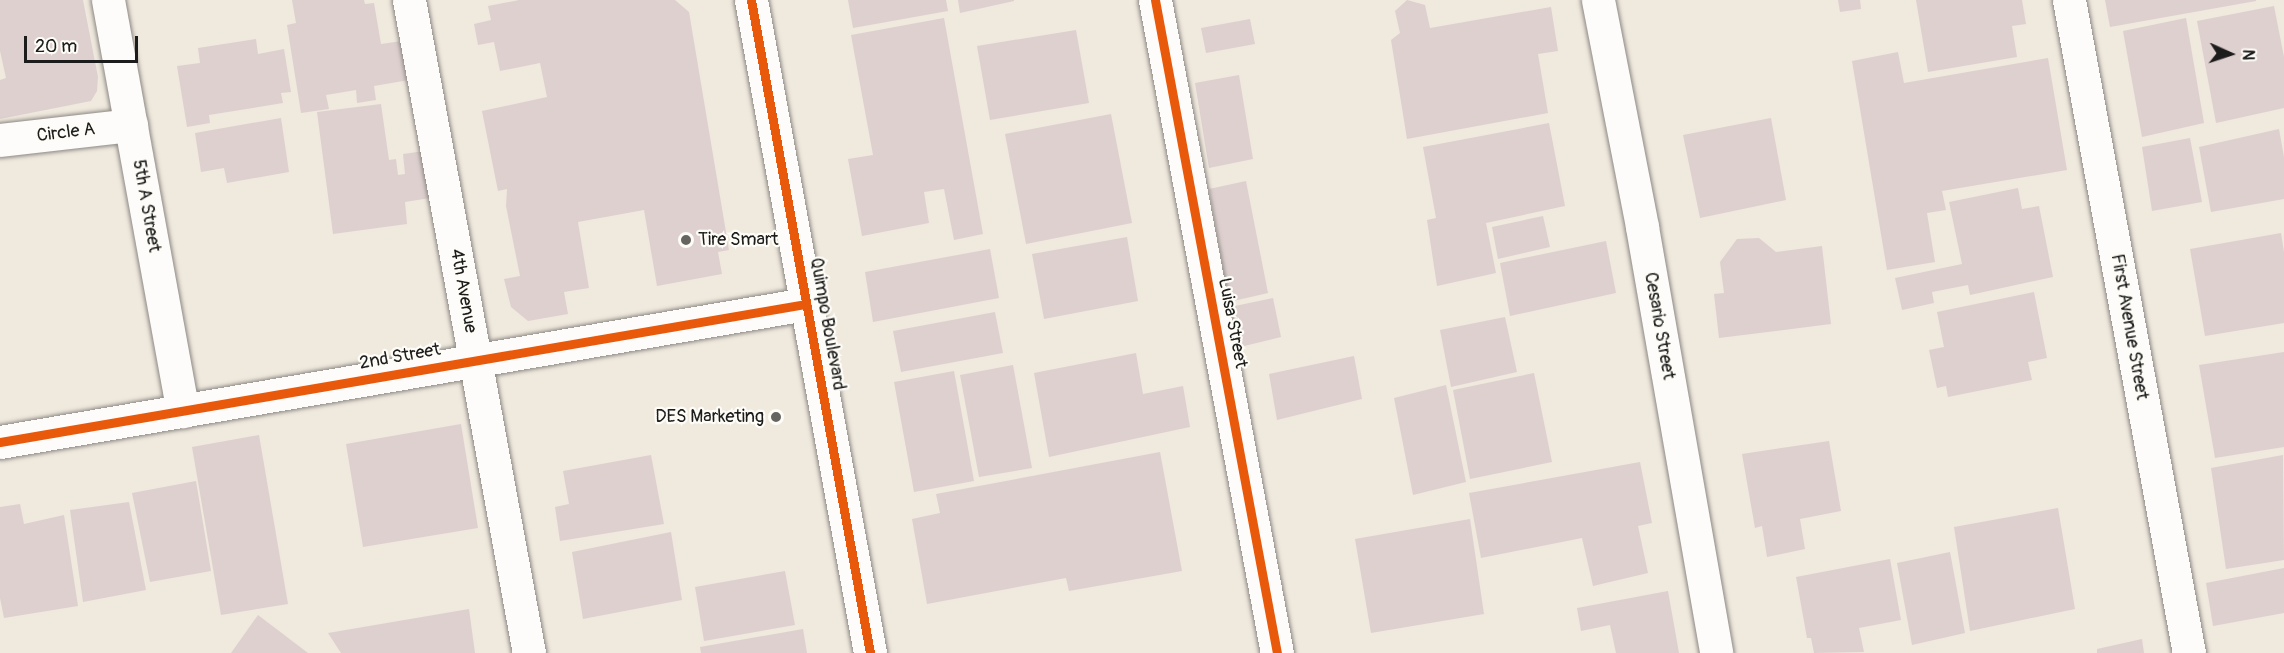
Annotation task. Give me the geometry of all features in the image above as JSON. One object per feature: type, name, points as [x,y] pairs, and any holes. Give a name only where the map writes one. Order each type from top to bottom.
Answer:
[{"type":"street","name":"5th A Street","points":[[108,0],[183,411]]},
{"type":"street","name":"4th Avenue","points":[[409,0],[529,653]]},
{"type":"street","name":"Quimpo Boulevard","points":[[751,0],[870,653]]},
{"type":"street","name":"Luisa Street","points":[[1155,0],[1278,653]]},
{"type":"street","name":"Cesario Street","points":[[1598,0],[1644,239],[1716,653]]},
{"type":"street","name":"First Avenue Street","points":[[2069,0],[2189,653]]},
{"type":"street","name":"Circle A","points":[[0,140],[131,125]]},
{"type":"street","name":"2nd Street","points":[[0,442],[806,304]]},
{"type":"building","points":[[0,0],[83,0],[98,77],[97,91],[91,101],[0,119],[0,80],[6,78],[0,51]]},
{"type":"building","points":[[292,0],[364,0],[365,4],[374,3],[381,44],[402,41],[409,80],[374,86],[376,100],[357,103],[356,90],[326,95],[329,109],[301,113],[287,25],[296,23]]},
{"type":"building","points":[[519,0],[675,0],[689,12],[729,250],[718,252],[722,274],[657,286],[644,210],[578,222],[589,288],[564,292],[568,314],[528,321],[511,307],[504,279],[520,276],[506,206],[507,189],[498,191],[482,111],[547,97],[540,63],[500,71],[494,42],[478,45],[474,24],[491,20],[488,6]]},
{"type":"building","points":[[848,0],[946,0],[948,11],[853,28]]},
{"type":"building","points":[[958,0],[1014,0],[1014,1],[960,13]]},
{"type":"building","points":[[1407,0],[1425,5],[1430,28],[1551,7],[1558,51],[1538,54],[1548,113],[1407,139],[1391,40],[1400,33],[1395,11]]},
{"type":"building","points":[[1838,0],[1860,0],[1861,9],[1840,12]]},
{"type":"building","points":[[1916,0],[2022,0],[2026,24],[2012,26],[2017,57],[1928,72]]},
{"type":"building","points":[[2105,0],[2256,0],[2256,1],[2110,27]]},
{"type":"building","points":[[2274,6],[2284,57],[2284,108],[2216,123],[2197,21]]},
{"type":"building","points":[[944,18],[983,234],[954,240],[944,189],[924,192],[929,223],[862,236],[848,159],[873,155],[851,35]]},
{"type":"building","points":[[2186,18],[2204,123],[2142,137],[2123,31]]},
{"type":"building","points":[[1250,19],[1255,44],[1206,53],[1201,28]]},
{"type":"building","points":[[1076,30],[1089,103],[990,120],[977,46]]},
{"type":"building","points":[[256,39],[258,54],[284,49],[291,92],[281,93],[283,103],[209,115],[210,123],[187,127],[177,66],[200,63],[198,48]]},
{"type":"building","points":[[1898,52],[1904,83],[2048,58],[2067,170],[1942,191],[1946,210],[1927,213],[1935,262],[1887,270],[1852,61]]},
{"type":"building","points":[[1239,75],[1253,159],[1209,168],[1195,83]]},
{"type":"building","points":[[381,104],[389,160],[396,159],[398,175],[405,174],[403,154],[431,150],[430,198],[405,202],[407,224],[333,234],[317,112]]},
{"type":"building","points":[[1111,114],[1132,223],[1026,244],[1005,134]]},
{"type":"building","points":[[281,118],[289,172],[227,183],[224,168],[201,172],[195,133]]},
{"type":"building","points":[[1771,118],[1786,200],[1700,218],[1683,135]]},
{"type":"building","points":[[1549,123],[1565,206],[1486,223],[1496,273],[1437,286],[1427,220],[1436,218],[1423,147]]},
{"type":"building","points":[[2279,129],[2284,157],[2284,199],[2211,212],[2199,147]]},
{"type":"building","points":[[2190,138],[2202,202],[2152,211],[2142,147]]},
{"type":"building","points":[[1246,181],[1268,293],[1229,302],[1209,189]]},
{"type":"building","points":[[2018,188],[2022,209],[2039,206],[2053,277],[1970,295],[1968,285],[1932,292],[1934,303],[1902,310],[1895,278],[1962,264],[1949,202]]},
{"type":"building","points":[[1543,216],[1550,247],[1498,259],[1492,227]]},
{"type":"building","points":[[2281,233],[2284,252],[2284,323],[2205,336],[2190,249]]},
{"type":"building","points":[[1127,237],[1138,301],[1044,319],[1032,254]]},
{"type":"building","points":[[1759,238],[1776,252],[1822,246],[1831,324],[1719,338],[1714,294],[1724,293],[1720,262],[1737,239]]},
{"type":"building","points":[[1606,241],[1616,293],[1510,316],[1500,263]]},
{"type":"building","points":[[990,249],[999,298],[873,322],[865,272]]},
{"type":"building","points":[[2034,292],[2047,358],[2028,362],[2032,380],[1948,397],[1946,386],[1937,388],[1929,350],[1944,347],[1937,312]]},
{"type":"building","points":[[1273,298],[1281,337],[1236,348],[1230,307]]},
{"type":"building","points":[[995,312],[1003,353],[901,372],[893,331]]},
{"type":"building","points":[[1505,317],[1517,372],[1451,387],[1440,330]]},
{"type":"building","points":[[2284,352],[2284,447],[2215,458],[2199,365]]},
{"type":"building","points":[[1136,353],[1143,394],[1183,386],[1190,427],[1049,457],[1034,373]]},
{"type":"building","points":[[1354,356],[1362,399],[1277,420],[1269,374]]},
{"type":"building","points":[[1013,365],[1032,468],[979,477],[960,375]]},
{"type":"building","points":[[954,371],[974,481],[914,492],[894,382]]},
{"type":"building","points":[[1534,373],[1552,462],[1470,479],[1453,390]]},
{"type":"building","points":[[1446,385],[1466,482],[1413,495],[1394,398]]},
{"type":"building","points":[[461,424],[478,528],[363,547],[346,444]]},
{"type":"building","points":[[259,435],[288,604],[221,615],[192,447]]},
{"type":"building","points":[[1829,441],[1841,511],[1800,519],[1805,549],[1767,557],[1762,526],[1755,528],[1742,454]]},
{"type":"building","points":[[1160,452],[1182,571],[1069,591],[1066,578],[927,604],[912,519],[940,513],[936,494]]},
{"type":"building","points":[[651,455],[664,524],[560,541],[555,507],[569,504],[563,471]]},
{"type":"building","points":[[2283,455],[2284,560],[2226,569],[2211,468]]},
{"type":"building","points":[[1640,462],[1652,523],[1638,526],[1648,573],[1593,586],[1582,538],[1481,558],[1469,493]]},
{"type":"building","points":[[196,481],[211,571],[150,582],[132,493]]},
{"type":"building","points":[[129,502],[146,590],[83,602],[70,510]]},
{"type":"building","points":[[20,504],[24,524],[64,515],[78,606],[4,618],[0,598],[0,507]]},
{"type":"building","points":[[2058,508],[2075,609],[1970,631],[1954,527]]},
{"type":"building","points":[[1470,519],[1484,614],[1371,633],[1355,539]]},
{"type":"building","points":[[671,532],[682,600],[583,619],[572,552]]},
{"type":"building","points":[[1950,552],[1965,633],[1912,645],[1897,563]]},
{"type":"building","points":[[1890,559],[1901,620],[1859,628],[1864,652],[1814,653],[1811,638],[1807,638],[1796,577]]},
{"type":"building","points":[[2284,568],[2284,613],[2213,626],[2206,583]]},
{"type":"building","points":[[785,571],[795,625],[704,641],[695,587]]},
{"type":"building","points":[[1668,591],[1679,653],[1616,653],[1610,625],[1581,631],[1577,608]]},
{"type":"building","points":[[469,609],[475,653],[341,653],[328,633]]},
{"type":"building","points":[[258,615],[308,653],[231,653]]},
{"type":"building","points":[[803,629],[807,653],[701,653],[700,647]]},
{"type":"building","points":[[2142,639],[2144,653],[2097,653],[2097,649]]},
{"type":"cycle path","points":[[751,0],[870,653]]},
{"type":"cycle path","points":[[1155,0],[1277,653]]},
{"type":"cycle path","points":[[0,442],[806,304]]},
{"type":"place","name":"Tire Smart","points":[[686,240]]},
{"type":"place","name":"DES Marketing","points":[[776,417]]}]
